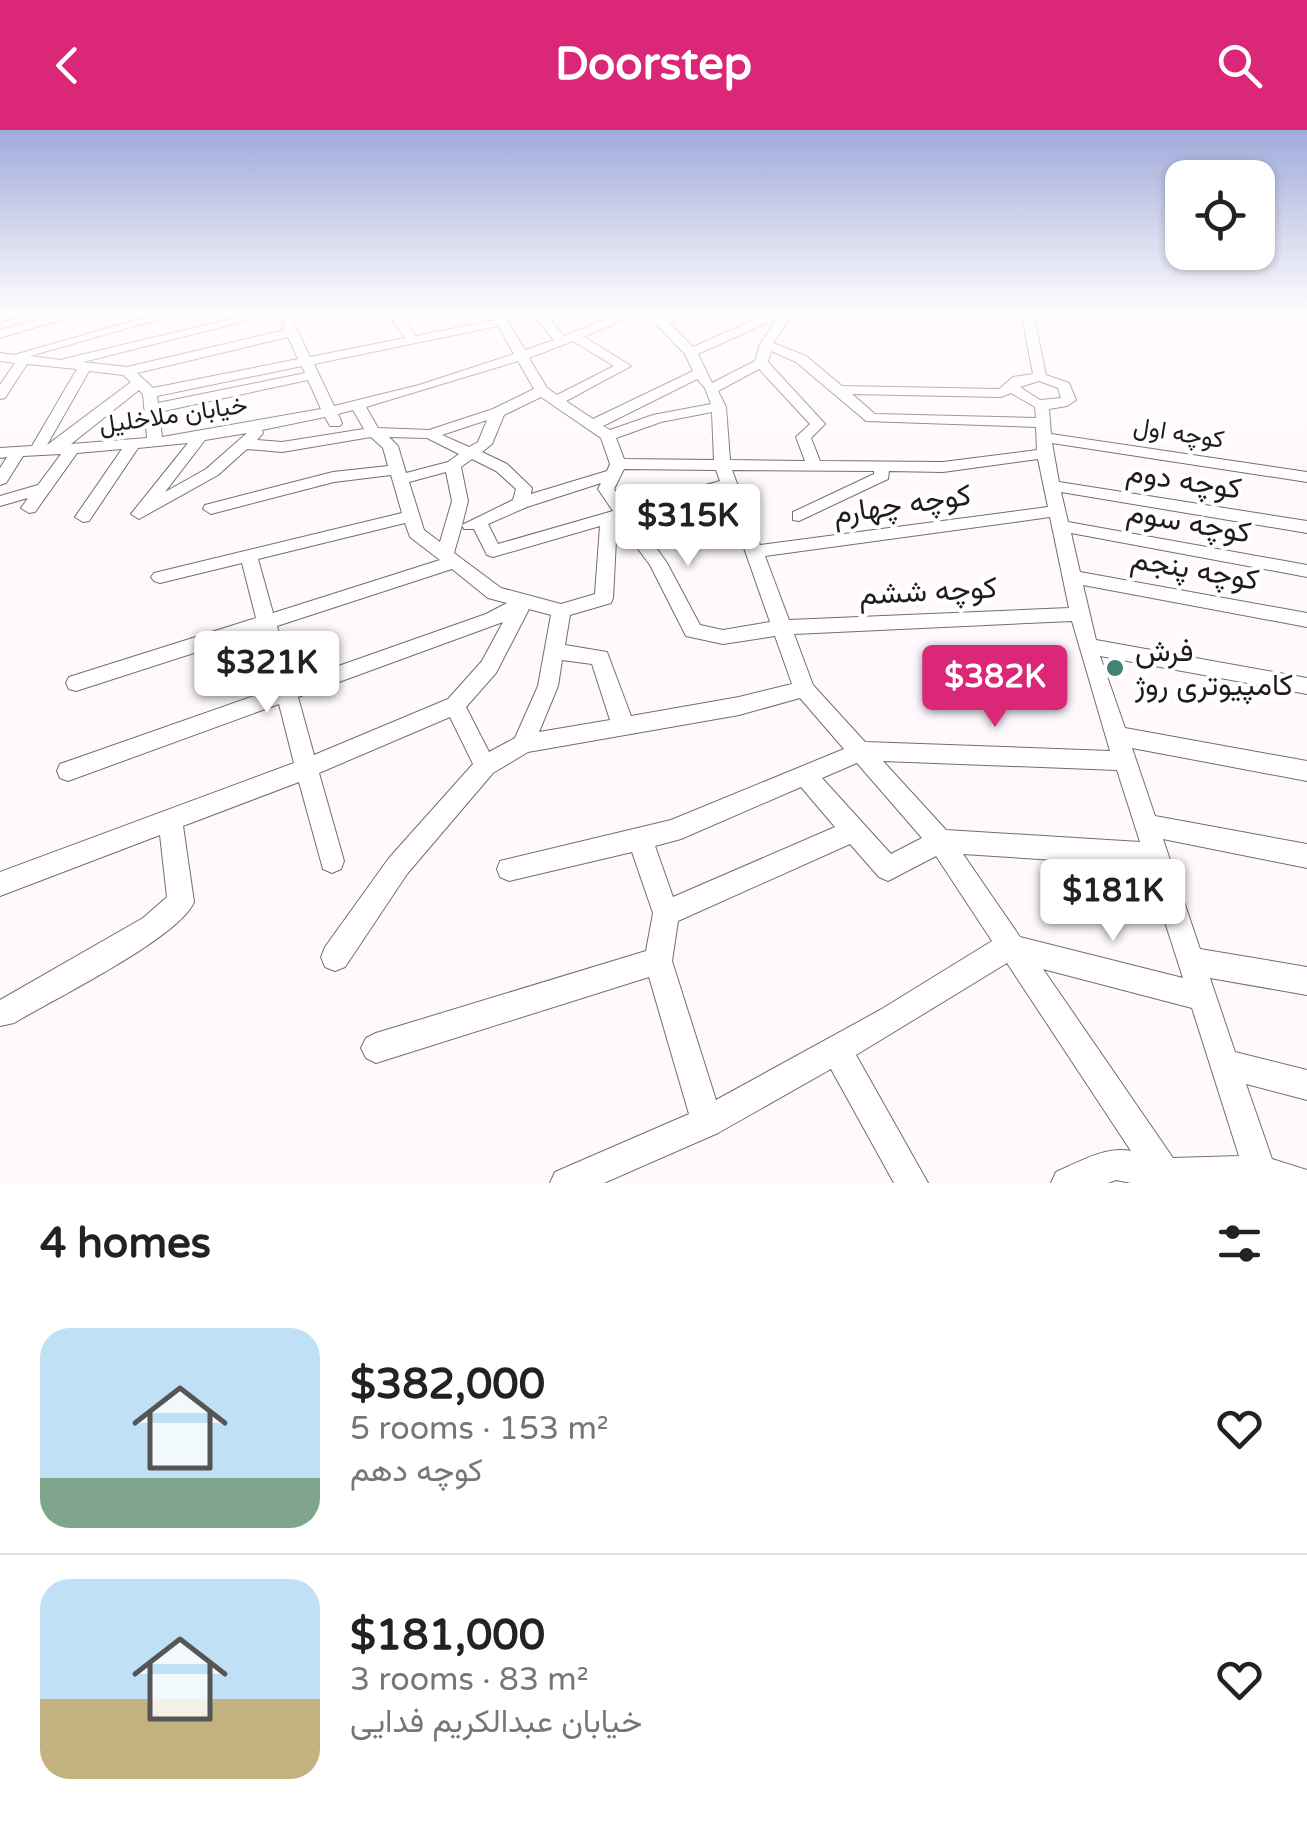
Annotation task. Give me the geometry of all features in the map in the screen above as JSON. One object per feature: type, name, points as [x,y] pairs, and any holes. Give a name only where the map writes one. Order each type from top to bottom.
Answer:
[{"type":"street","points":[[37,361],[127,372],[172,361]]},
{"type":"street","points":[[60,364],[70,361]]},
{"type":"street","points":[[307,361],[340,438]]},
{"type":"street","points":[[151,410],[336,361]]},
{"type":"street","name":"خیابان ملاخلیل","points":[[0,454],[201,436],[330,411],[514,361]]},
{"type":"street","points":[[357,404],[375,432],[390,446],[416,533],[495,593],[561,611],[604,598],[616,515],[606,488],[616,469],[608,436],[549,396],[527,361]]},
{"type":"street","points":[[248,444],[282,446],[375,432],[430,434],[549,396],[624,366],[614,361]]},
{"type":"street","points":[[694,361],[719,407],[725,474],[778,628],[804,689],[940,840],[1008,947],[1168,1178]]},
{"type":"street","points":[[804,361],[870,418],[1043,430]]},
{"type":"street","points":[[1037,361],[1040,377]]},
{"type":"street","points":[[710,390],[761,363],[818,424],[803,437],[815,466]]},
{"type":"street","points":[[36,450],[84,367]]},
{"type":"street","points":[[54,450],[144,388],[311,368]]},
{"type":"street","points":[[127,372],[144,388],[155,442]]},
{"type":"street","points":[[593,425],[699,373]]},
{"type":"street","points":[[0,395],[6,377]]},
{"type":"street","points":[[453,527],[480,524],[521,503],[616,469],[725,474],[815,466],[943,466],[1043,430],[1071,395],[1064,386],[1040,377],[1024,378],[1001,393],[839,390]]},
{"type":"street","points":[[1013,387],[1043,430],[1087,646],[1262,1177]]},
{"type":"street","points":[[608,436],[658,418],[719,407]]},
{"type":"street","points":[[210,508],[334,477],[398,474],[454,465],[484,444],[498,412]]},
{"type":"street","points":[[201,436],[138,514],[212,472],[248,444],[263,424]]},
{"type":"street","name":"کوچه اول","points":[[1043,430],[1307,477]]},
{"type":"street","points":[[430,434],[456,452],[495,460],[510,470],[524,488],[521,503]]},
{"type":"street","points":[[82,517],[133,445]]},
{"type":"street","points":[[29,508],[72,449]]},
{"type":"street","points":[[0,480],[18,452]]},
{"type":"street","points":[[450,558],[460,501],[454,465]]},
{"type":"street","points":[[799,516],[882,476],[881,467]]},
{"type":"street","points":[[480,524],[493,552],[616,515],[725,474]]},
{"type":"street","name":"کوچه دوم","points":[[1052,486],[1307,527]]},
{"type":"street","points":[[0,502],[44,488]]},
{"type":"street","name":"کوچه ششم","points":[[616,515],[658,563],[693,631],[723,636],[778,628],[1080,614]]},
{"type":"street","points":[[160,577],[409,517]]},
{"type":"street","name":"کوچه چهارم","points":[[754,552],[1059,519]]},
{"type":"street","name":"کوچه سوم","points":[[1059,519],[1307,571]]},
{"type":"street","points":[[249,558],[332,862]]},
{"type":"street","points":[[76,683],[450,558]]},
{"type":"street","name":"کوچه پنجم","points":[[1072,577],[1307,620]]},
{"type":"street","points":[[68,771],[493,620],[523,603]]},
{"type":"street","points":[[0,884],[308,768],[455,705],[489,667],[523,603]]},
{"type":"street","points":[[523,744],[548,686],[561,611]]},
{"type":"street","points":[[1087,646],[1307,686]]},
{"type":"street","points":[[556,652],[600,657],[622,726]]},
{"type":"street","points":[[334,957],[398,866],[485,766],[523,744],[739,706],[804,689]]},
{"type":"street","points":[[455,705],[485,766]]},
{"type":"street","points":[[1117,736],[1307,771]]},
{"type":"street","points":[[510,869],[672,831],[862,752],[1125,761]]},
{"type":"street","points":[[805,776],[888,870],[940,840],[1156,855]]},
{"type":"street","points":[[4,1013],[152,927],[181,902],[170,820]]},
{"type":"street","points":[[1146,824],[1307,856]]},
{"type":"street","points":[[666,913],[853,832]]},
{"type":"street","points":[[640,838],[666,913],[658,961],[707,1122]]},
{"type":"street","points":[[566,1183],[707,1122],[1008,947],[1203,998]]},
{"type":"street","points":[[376,1048],[658,961]]},
{"type":"street","points":[[1191,961],[1307,981]]},
{"type":"street","points":[[836,1048],[912,1183]]},
{"type":"street","points":[[1225,1064],[1307,1085]]},
{"type":"street","points":[[1067,1183],[1116,1164],[1168,1178],[1262,1177],[1299,1183]]},
{"type":"place","name":"فرش کامپیوتری روژ","points":[[1115,668]]}]
